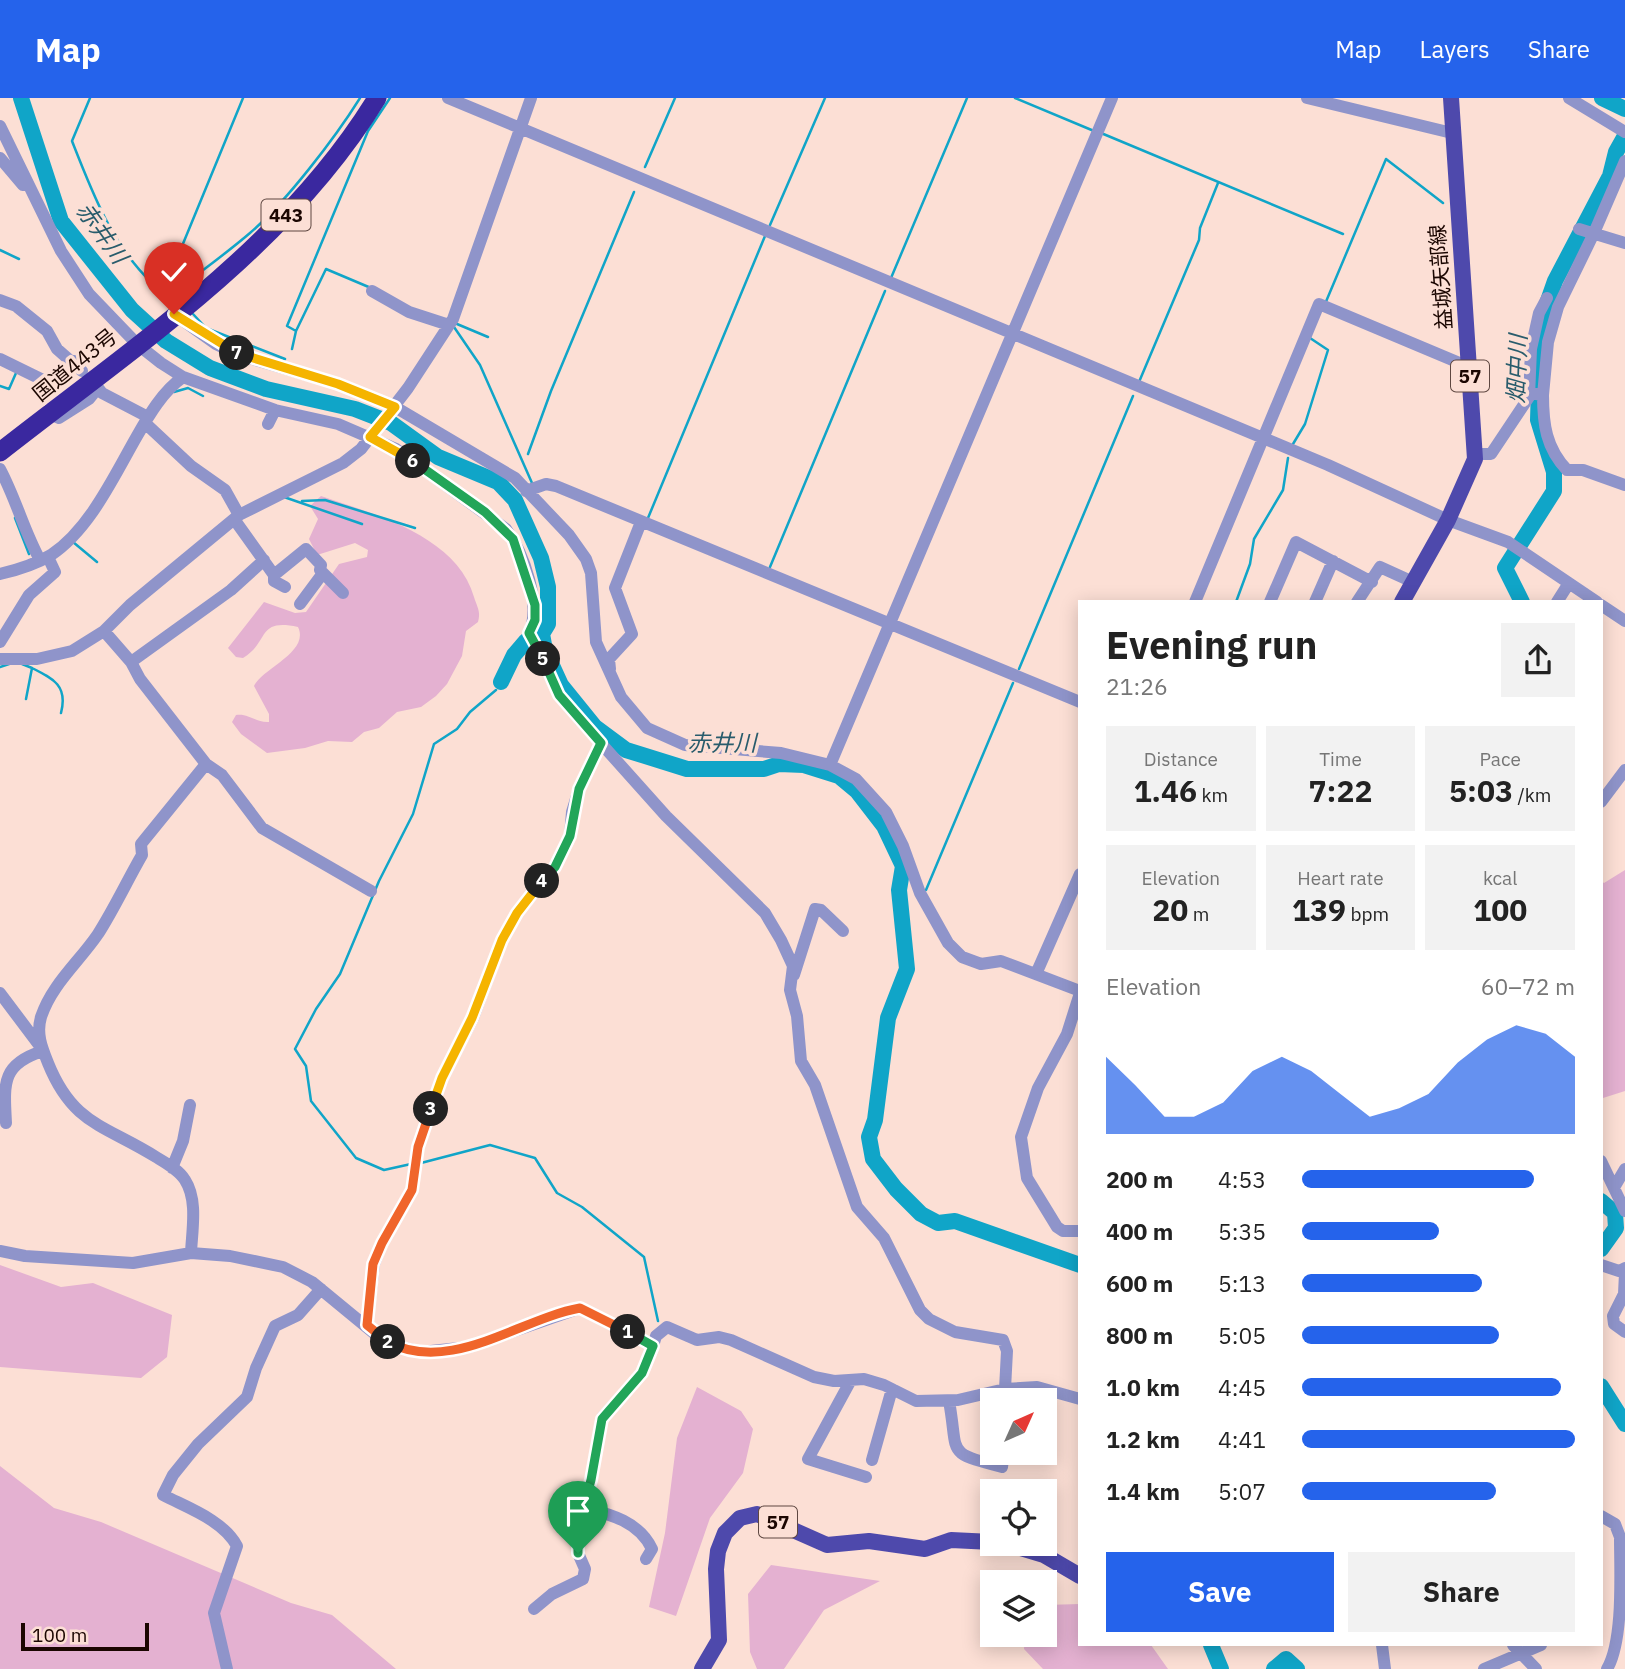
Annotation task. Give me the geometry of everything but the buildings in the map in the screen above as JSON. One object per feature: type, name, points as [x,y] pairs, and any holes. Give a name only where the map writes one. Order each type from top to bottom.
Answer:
[{"type":"highway","name":"国道443号","points":[[0,452],[242,257],[315,184],[377,98]]},
{"type":"main road","name":"益城矢部線","points":[[1403,600],[1471,475],[1475,454],[1451,98]]},
{"type":"main road","name":"57","points":[[702,1669],[719,1640],[716,1569],[718,1551],[725,1533],[740,1518],[757,1514],[827,1545],[869,1541],[925,1549],[951,1540],[980,1541]]},
{"type":"main road","points":[[1046,1556],[1078,1575]]},
{"type":"street","points":[[448,98],[1264,439],[1448,520],[1508,542],[1594,600]]},
{"type":"street","points":[[1,656],[37,659],[72,651],[104,631],[130,605],[236,517],[342,463],[372,435],[393,409],[449,325],[531,98]]},
{"type":"street","points":[[830,765],[1112,98]]},
{"type":"street","points":[[1307,98],[1452,133]]},
{"type":"street","points":[[1569,98],[1623,131]]},
{"type":"street","points":[[0,127],[61,251],[89,294],[137,344],[183,377],[275,410],[338,424],[372,435],[485,512],[513,539],[535,605],[535,620],[529,633],[559,695],[666,816],[765,913],[793,965],[793,978]]},
{"type":"street","points":[[0,158],[34,199]]},
{"type":"street","points":[[1475,454],[1491,454],[1536,394],[1558,307],[1588,231],[1625,161]]},
{"type":"street","points":[[1588,231],[1625,243]]},
{"type":"street","points":[[372,291],[409,312],[449,325]]},
{"type":"street","points":[[1547,298],[1539,313],[1531,349],[1536,394],[1547,438],[1557,461],[1567,470],[1583,470],[1625,485]]},
{"type":"street","points":[[0,300],[16,306],[47,331],[57,349],[78,366],[49,383],[0,359]]},
{"type":"street","points":[[1196,600],[1319,304],[1469,367]]},
{"type":"street","points":[[174,314],[216,344],[239,355],[338,384],[393,409],[515,478],[569,535],[586,559],[591,573],[596,642],[610,675],[632,714],[647,728],[673,741],[700,747],[781,753],[830,765],[856,779],[886,812],[907,856],[920,893],[948,943],[962,957],[981,964],[1001,961],[1078,991]]},
{"type":"street","points":[[3,570],[44,558],[69,538],[91,511],[146,420],[174,383],[183,377]]},
{"type":"street","points":[[50,414],[59,418],[66,416],[97,387],[146,420],[191,466],[225,490],[236,517],[274,575],[274,581],[285,587]]},
{"type":"street","points":[[268,424],[275,410]]},
{"type":"street","points":[[0,470],[16,499],[25,533],[55,572],[30,595],[0,642]]},
{"type":"street","points":[[526,491],[546,484],[771,573],[1078,701]]},
{"type":"street","points":[[610,675],[609,659],[632,634],[615,588],[641,522]]},
{"type":"street","points":[[1271,600],[1296,542],[1372,582]]},
{"type":"street","points":[[274,575],[306,549],[342,593]]},
{"type":"street","points":[[131,662],[231,590],[264,560]]},
{"type":"street","points":[[1316,600],[1333,561]]},
{"type":"street","points":[[1358,600],[1380,567],[1413,582]]},
{"type":"street","points":[[300,604],[323,573]]},
{"type":"street","points":[[1558,600],[1569,583]]},
{"type":"street","points":[[1603,606],[1625,621]]},
{"type":"street","points":[[104,631],[131,662],[140,679],[206,764],[222,775],[262,828],[371,891]]},
{"type":"street","points":[[367,1325],[373,1264],[382,1243],[407,1203],[415,1166],[442,1078],[472,1018],[489,969],[517,913],[555,867],[570,836],[579,789],[601,743]]},
{"type":"street","points":[[43,1051],[39,1025],[52,993],[97,935],[142,855],[141,845],[206,764]]},
{"type":"street","points":[[1603,799],[1625,770]]},
{"type":"street","points":[[1036,974],[1078,879]]},
{"type":"street","points":[[843,931],[821,910],[815,909],[790,990],[797,1016],[801,1061],[815,1085],[857,1207],[884,1238],[910,1294],[929,1318],[955,1332],[1003,1340],[1007,1351],[1004,1388]]},
{"type":"street","points":[[0,993],[43,1051],[73,1108],[98,1128],[132,1142],[184,1178],[191,1191],[191,1253]]},
{"type":"street","points":[[1078,998],[1067,1034],[1038,1088],[1020,1137],[1027,1178],[1052,1219],[1063,1231],[1078,1231]]},
{"type":"street","points":[[6,1124],[4,1089],[9,1073],[23,1057],[43,1051]]},
{"type":"street","points":[[172,1168],[183,1141],[190,1105]]},
{"type":"street","points":[[1603,1165],[1625,1211]]},
{"type":"street","points":[[1615,1186],[1625,1169]]},
{"type":"street","points":[[0,1251],[25,1256],[133,1263],[191,1253],[230,1256],[283,1267],[321,1289],[397,1346],[422,1352],[468,1347],[580,1308],[653,1346]]},
{"type":"street","points":[[1603,1266],[1619,1272],[1625,1270],[1625,1294],[1613,1316],[1614,1324],[1625,1332]]},
{"type":"street","points":[[227,1669],[214,1613],[237,1546],[232,1537],[209,1519],[163,1495],[173,1475],[198,1444],[247,1396],[275,1326],[298,1315],[321,1289]]},
{"type":"street","points":[[534,1609],[552,1594],[583,1579],[585,1569],[578,1553],[582,1507],[591,1480],[602,1419],[642,1373],[656,1336],[667,1327],[697,1340],[719,1337],[731,1340],[814,1377],[864,1379],[916,1401],[948,1401],[980,1394]]},
{"type":"street","points":[[851,1380],[808,1459],[866,1477]]},
{"type":"street","points":[[872,1460],[892,1389]]},
{"type":"street","points":[[1057,1396],[1078,1399]]},
{"type":"street","points":[[948,1401],[954,1448],[964,1458],[980,1462]]},
{"type":"street","points":[[582,1507],[612,1515],[634,1526],[648,1539],[652,1549],[646,1559]]},
{"type":"street","points":[[1603,1517],[1615,1524],[1618,1530],[1622,1568],[1620,1633],[1607,1669]]},
{"type":"street","points":[[1603,1629],[1620,1633]]},
{"type":"street","points":[[1382,1646],[1385,1669]]},
{"type":"street","points":[[1484,1669],[1518,1649],[1535,1646]]},
{"type":"street","points":[[1518,1649],[1536,1669]]},
{"type":"shaded area","points":[[321,496],[388,520],[432,543],[450,558],[465,576],[479,618],[478,622],[466,631],[462,656],[447,684],[421,707],[397,712],[379,728],[364,732],[352,742],[328,741],[305,748],[267,753],[241,734],[232,722],[236,715],[241,715],[269,722],[269,714],[254,686],[292,652],[300,636],[298,627],[285,625],[269,629],[243,658],[236,657],[228,648],[264,602],[295,613],[306,612],[339,564],[367,557],[368,550],[355,543],[317,555],[309,539],[318,519],[310,506]]},
{"type":"shaded area","points":[[1625,870],[1625,1091],[1603,1098],[1603,882]]},
{"type":"shaded area","points":[[0,1265],[61,1287],[93,1283],[172,1315],[167,1357],[141,1378],[0,1367]]},
{"type":"shaded area","points":[[697,1387],[741,1411],[753,1429],[743,1473],[710,1518],[676,1616],[649,1607],[665,1533],[677,1438]]},
{"type":"shaded area","points":[[0,1466],[54,1508],[101,1522],[291,1603],[332,1615],[396,1669],[0,1669]]},
{"type":"shaded area","points":[[771,1565],[880,1581],[824,1610],[784,1669],[757,1669],[750,1652],[748,1594]]},
{"type":"shaded area","points":[[1078,1604],[1078,1646],[1152,1646],[1168,1669],[1043,1669],[1024,1649],[1057,1647],[1057,1605]]},
{"type":"waterway","name":"赤井川","points":[[21,98],[61,221],[132,310],[166,341],[210,368],[266,389],[355,409],[391,423],[438,457],[498,482],[515,500],[541,558],[548,587],[548,624],[542,634],[545,650],[561,685],[595,727],[626,750],[687,769],[764,769],[779,764],[804,765],[839,776],[857,791],[884,826],[903,866],[899,890],[907,969],[888,1018],[875,1120],[869,1137],[873,1159],[896,1189],[921,1214],[938,1223],[955,1221],[1078,1264]]},
{"type":"waterway","points":[[90,98],[72,141],[114,235],[152,283]]},
{"type":"waterway","points":[[180,251],[243,98]]},
{"type":"waterway","points":[[185,284],[264,220],[324,150],[360,98]]},
{"type":"waterway","points":[[292,349],[296,331],[287,326],[368,131],[390,98]]},
{"type":"waterway","points":[[645,167],[675,98]]},
{"type":"waterway","points":[[770,225],[825,98]]},
{"type":"waterway","points":[[891,278],[967,98]]},
{"type":"waterway","points":[[1015,98],[1094,131]]},
{"type":"waterway","points":[[1602,98],[1625,109]]},
{"type":"waterway","points":[[1101,133],[1343,234]]},
{"type":"waterway","name":"畑中川","points":[[1521,600],[1505,568],[1554,491],[1554,472],[1538,420],[1541,321],[1555,281],[1610,176],[1616,152],[1625,136]]},
{"type":"waterway","points":[[1325,304],[1386,159],[1443,203]]},
{"type":"waterway","points":[[1139,382],[1199,240],[1200,228],[1218,183]]},
{"type":"waterway","points":[[528,454],[551,391],[634,192]]},
{"type":"waterway","points":[[648,518],[765,236]]},
{"type":"waterway","points":[[0,250],[19,259]]},
{"type":"waterway","points":[[177,262],[169,291],[177,297]]},
{"type":"waterway","points":[[296,331],[326,269],[371,288]]},
{"type":"waterway","points":[[770,567],[885,291]]},
{"type":"waterway","points":[[193,314],[206,328],[285,359]]},
{"type":"waterway","points":[[457,324],[488,337]]},
{"type":"waterway","points":[[454,327],[480,365],[532,483]]},
{"type":"waterway","points":[[1293,444],[1305,424],[1328,350],[1310,338]]},
{"type":"waterway","points":[[0,386],[9,389],[16,373]]},
{"type":"waterway","points":[[174,392],[188,388],[203,396]]},
{"type":"waterway","points":[[1019,669],[1133,396]]},
{"type":"waterway","points":[[1237,600],[1250,564],[1254,539],[1283,490],[1288,458]]},
{"type":"waterway","points":[[284,497],[362,524]]},
{"type":"waterway","points":[[302,501],[325,500],[415,528]]},
{"type":"waterway","points":[[15,518],[29,554]]},
{"type":"waterway","points":[[73,542],[97,562]]},
{"type":"waterway","points":[[501,682],[514,655],[526,641]]},
{"type":"waterway","points":[[0,667],[9,664]]},
{"type":"waterway","points":[[22,664],[32,668],[26,699]]},
{"type":"waterway","points":[[32,668],[53,680],[61,690],[61,713]]},
{"type":"waterway","points":[[926,890],[1013,683]]},
{"type":"waterway","points":[[411,1164],[384,1170],[356,1158],[311,1101],[306,1066],[295,1049],[316,1009],[340,974],[379,881],[413,814],[434,744],[457,729],[470,712],[496,690]]},
{"type":"waterway","points":[[421,1163],[490,1145],[535,1158],[557,1193],[582,1207],[644,1257],[658,1321]]},
{"type":"waterway","name":"畑中川","points":[[1603,1203],[1615,1213],[1616,1228],[1603,1246]]},
{"type":"waterway","name":"畑中川","points":[[1603,1389],[1625,1424]]},
{"type":"waterway","name":"赤井川","points":[[1211,1646],[1221,1669]]},
{"type":"waterway","name":"赤井川","points":[[1274,1669],[1286,1659],[1297,1669]]},
{"type":"route","points":[[174,314],[216,344],[239,355],[338,384],[395,407],[370,437],[396,449],[506,529],[513,539],[532,591],[535,620],[529,633],[559,695],[601,743],[579,789],[572,812],[570,836],[555,867],[517,913],[502,940],[472,1018],[442,1078],[418,1147],[412,1190],[373,1264],[367,1325],[380,1338],[405,1349],[422,1352],[468,1347],[580,1308],[653,1346],[642,1373],[624,1397],[602,1419],[591,1480],[578,1526],[578,1553]]}]
